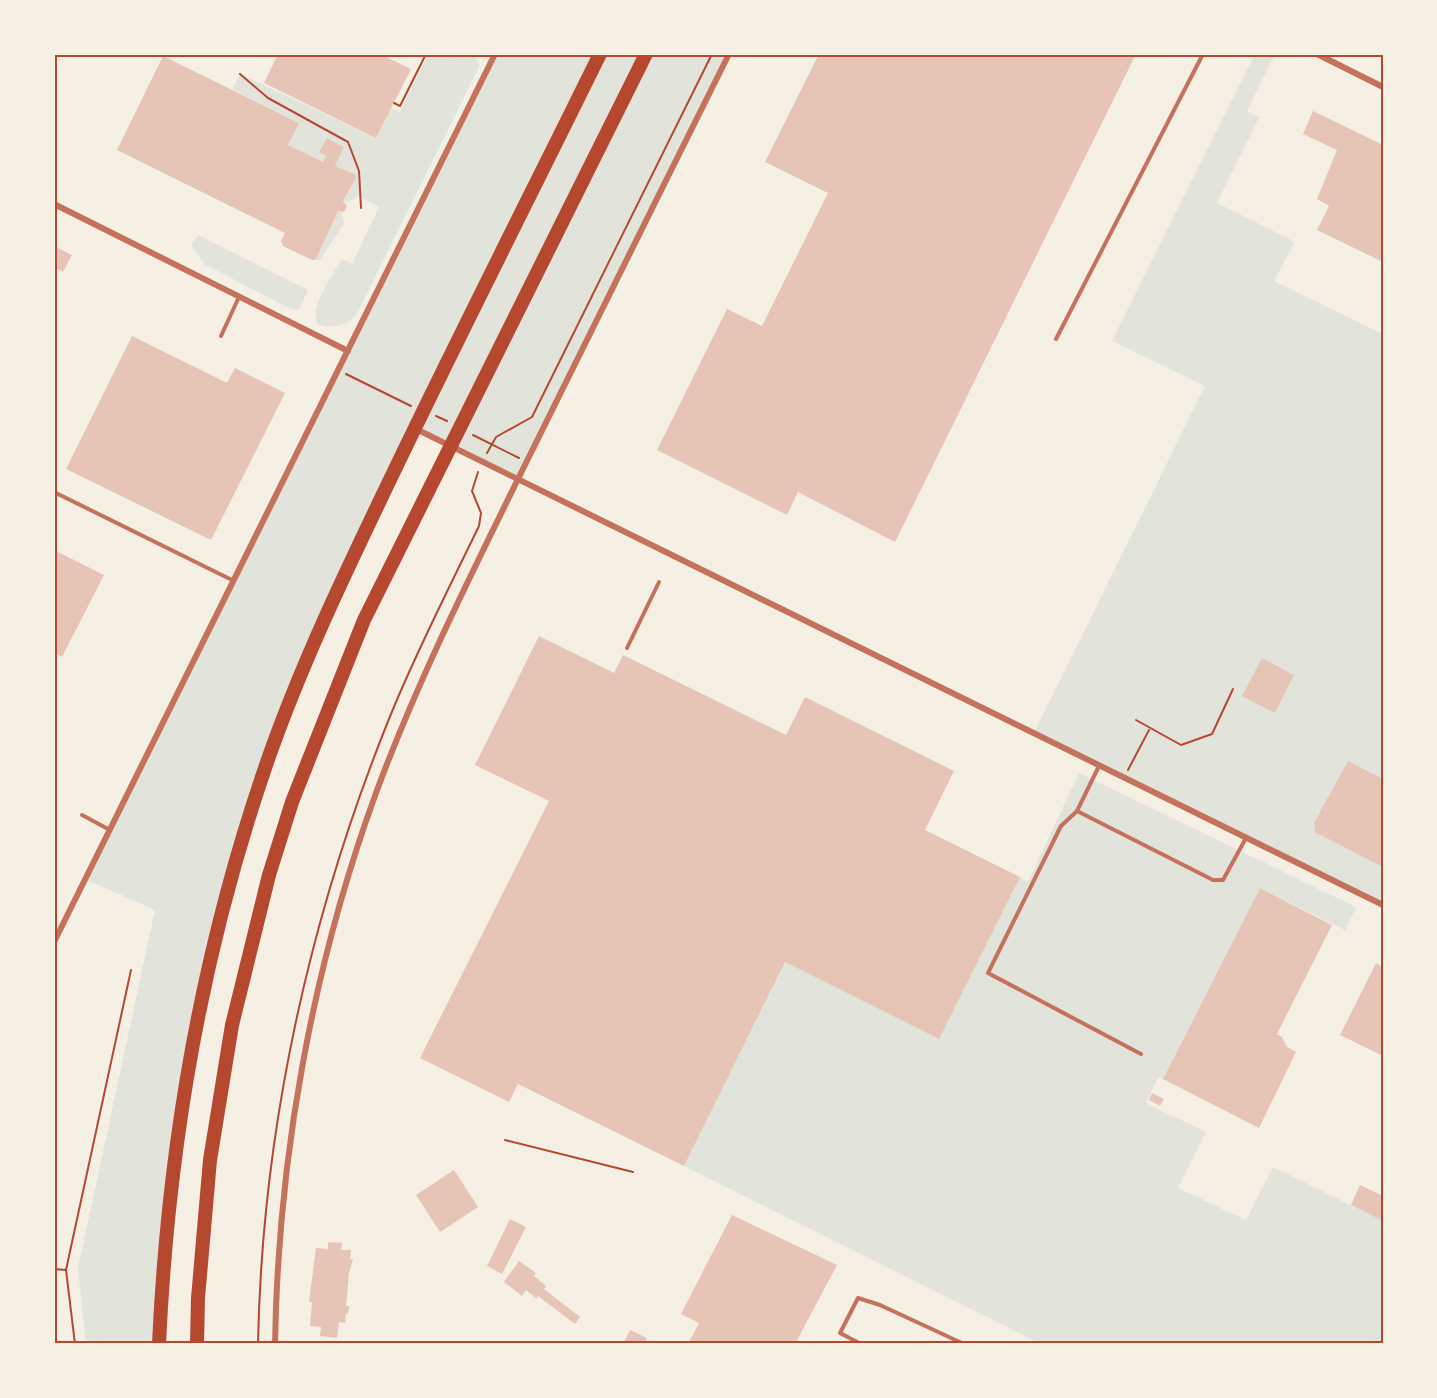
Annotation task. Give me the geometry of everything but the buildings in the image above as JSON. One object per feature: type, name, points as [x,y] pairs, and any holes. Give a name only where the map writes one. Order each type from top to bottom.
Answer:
[{"type":"main road","points":[[159,1344],[168,1210],[183,1093],[212,951],[231,875],[259,785],[287,708],[342,580],[414,429],[600,54]]},
{"type":"main road","points":[[197,1344],[198,1298],[210,1160],[232,1025],[269,875],[307,759],[352,649],[408,531],[452,448],[646,54]]},
{"type":"street","points":[[54,942],[495,54]]},
{"type":"street","points":[[275,1344],[281,1231],[298,1094],[339,911],[375,794],[404,720],[526,462],[729,54]]},
{"type":"street","points":[[1317,54],[1383,87]]},
{"type":"street","points":[[54,204],[348,351]]},
{"type":"street","points":[[414,429],[1383,905]]},
{"type":"lane","points":[[1056,339],[1203,54]]},
{"type":"lane","points":[[221,336],[239,297]]},
{"type":"lane","points":[[54,492],[232,580]]},
{"type":"lane","points":[[627,648],[659,582]]},
{"type":"lane","points":[[1099,766],[1077,812],[1061,826],[988,973],[1142,1054]]},
{"type":"lane","points":[[1077,812],[1213,880],[1223,880],[1246,838]]},
{"type":"lane","points":[[82,815],[110,830]]},
{"type":"lane","points":[[861,1344],[840,1333],[858,1298],[880,1305],[964,1344]]},
{"type":"lane","points":[[947,1344],[951,1338]]},
{"type":"path","points":[[394,103],[400,106],[426,54]]},
{"type":"path","points":[[490,445],[496,437],[532,417],[712,54]]},
{"type":"path","points":[[240,74],[268,98],[348,142],[359,171],[361,208]]},
{"type":"path","points":[[338,370],[417,409]]},
{"type":"path","points":[[428,414],[456,425]]},
{"type":"path","points":[[467,432],[526,462]]},
{"type":"path","points":[[1136,720],[1181,745],[1212,734],[1233,689]]},
{"type":"path","points":[[1124,778],[1149,729]]},
{"type":"path","points":[[75,1344],[66,1270],[130,970]]},
{"type":"path","points":[[505,1140],[633,1172]]},
{"type":"path","points":[[54,1269],[66,1270]]},
{"type":"shaded area","points":[[428,54],[445,54],[454,58],[456,54],[471,55],[478,62],[479,67],[355,317],[338,326],[318,325],[317,309],[323,291],[342,259],[352,264],[379,207],[358,196],[347,203],[343,201],[356,178],[355,174],[335,166],[344,147],[327,138],[319,152],[326,156],[323,162],[288,145],[298,123],[232,89],[240,74],[376,138],[391,108],[400,112]]},
{"type":"shaded area","points":[[495,54],[729,54],[518,480],[414,429],[266,764],[190,1048],[159,1344],[86,1344],[78,1268],[155,910],[85,879]]},
{"type":"shaded area","points":[[1255,54],[1275,54],[1247,111],[1259,117],[1217,203],[1295,242],[1274,281],[1383,334],[1383,905],[1034,733],[1205,386],[1112,341]]},
{"type":"shaded area","points":[[338,211],[342,213],[344,223],[320,260],[312,260],[316,259]]},
{"type":"shaded area","points":[[198,235],[308,290],[299,310],[291,309],[204,264],[191,245]]},
{"type":"shaded area","points":[[1079,773],[1356,907],[1345,930],[1260,888],[1163,1079],[1158,1077],[1146,1103],[1206,1132],[1178,1188],[1246,1220],[1273,1167],[1383,1221],[1383,1344],[1041,1344],[684,1166],[785,962],[939,1038],[1020,877],[1028,882]]}]
